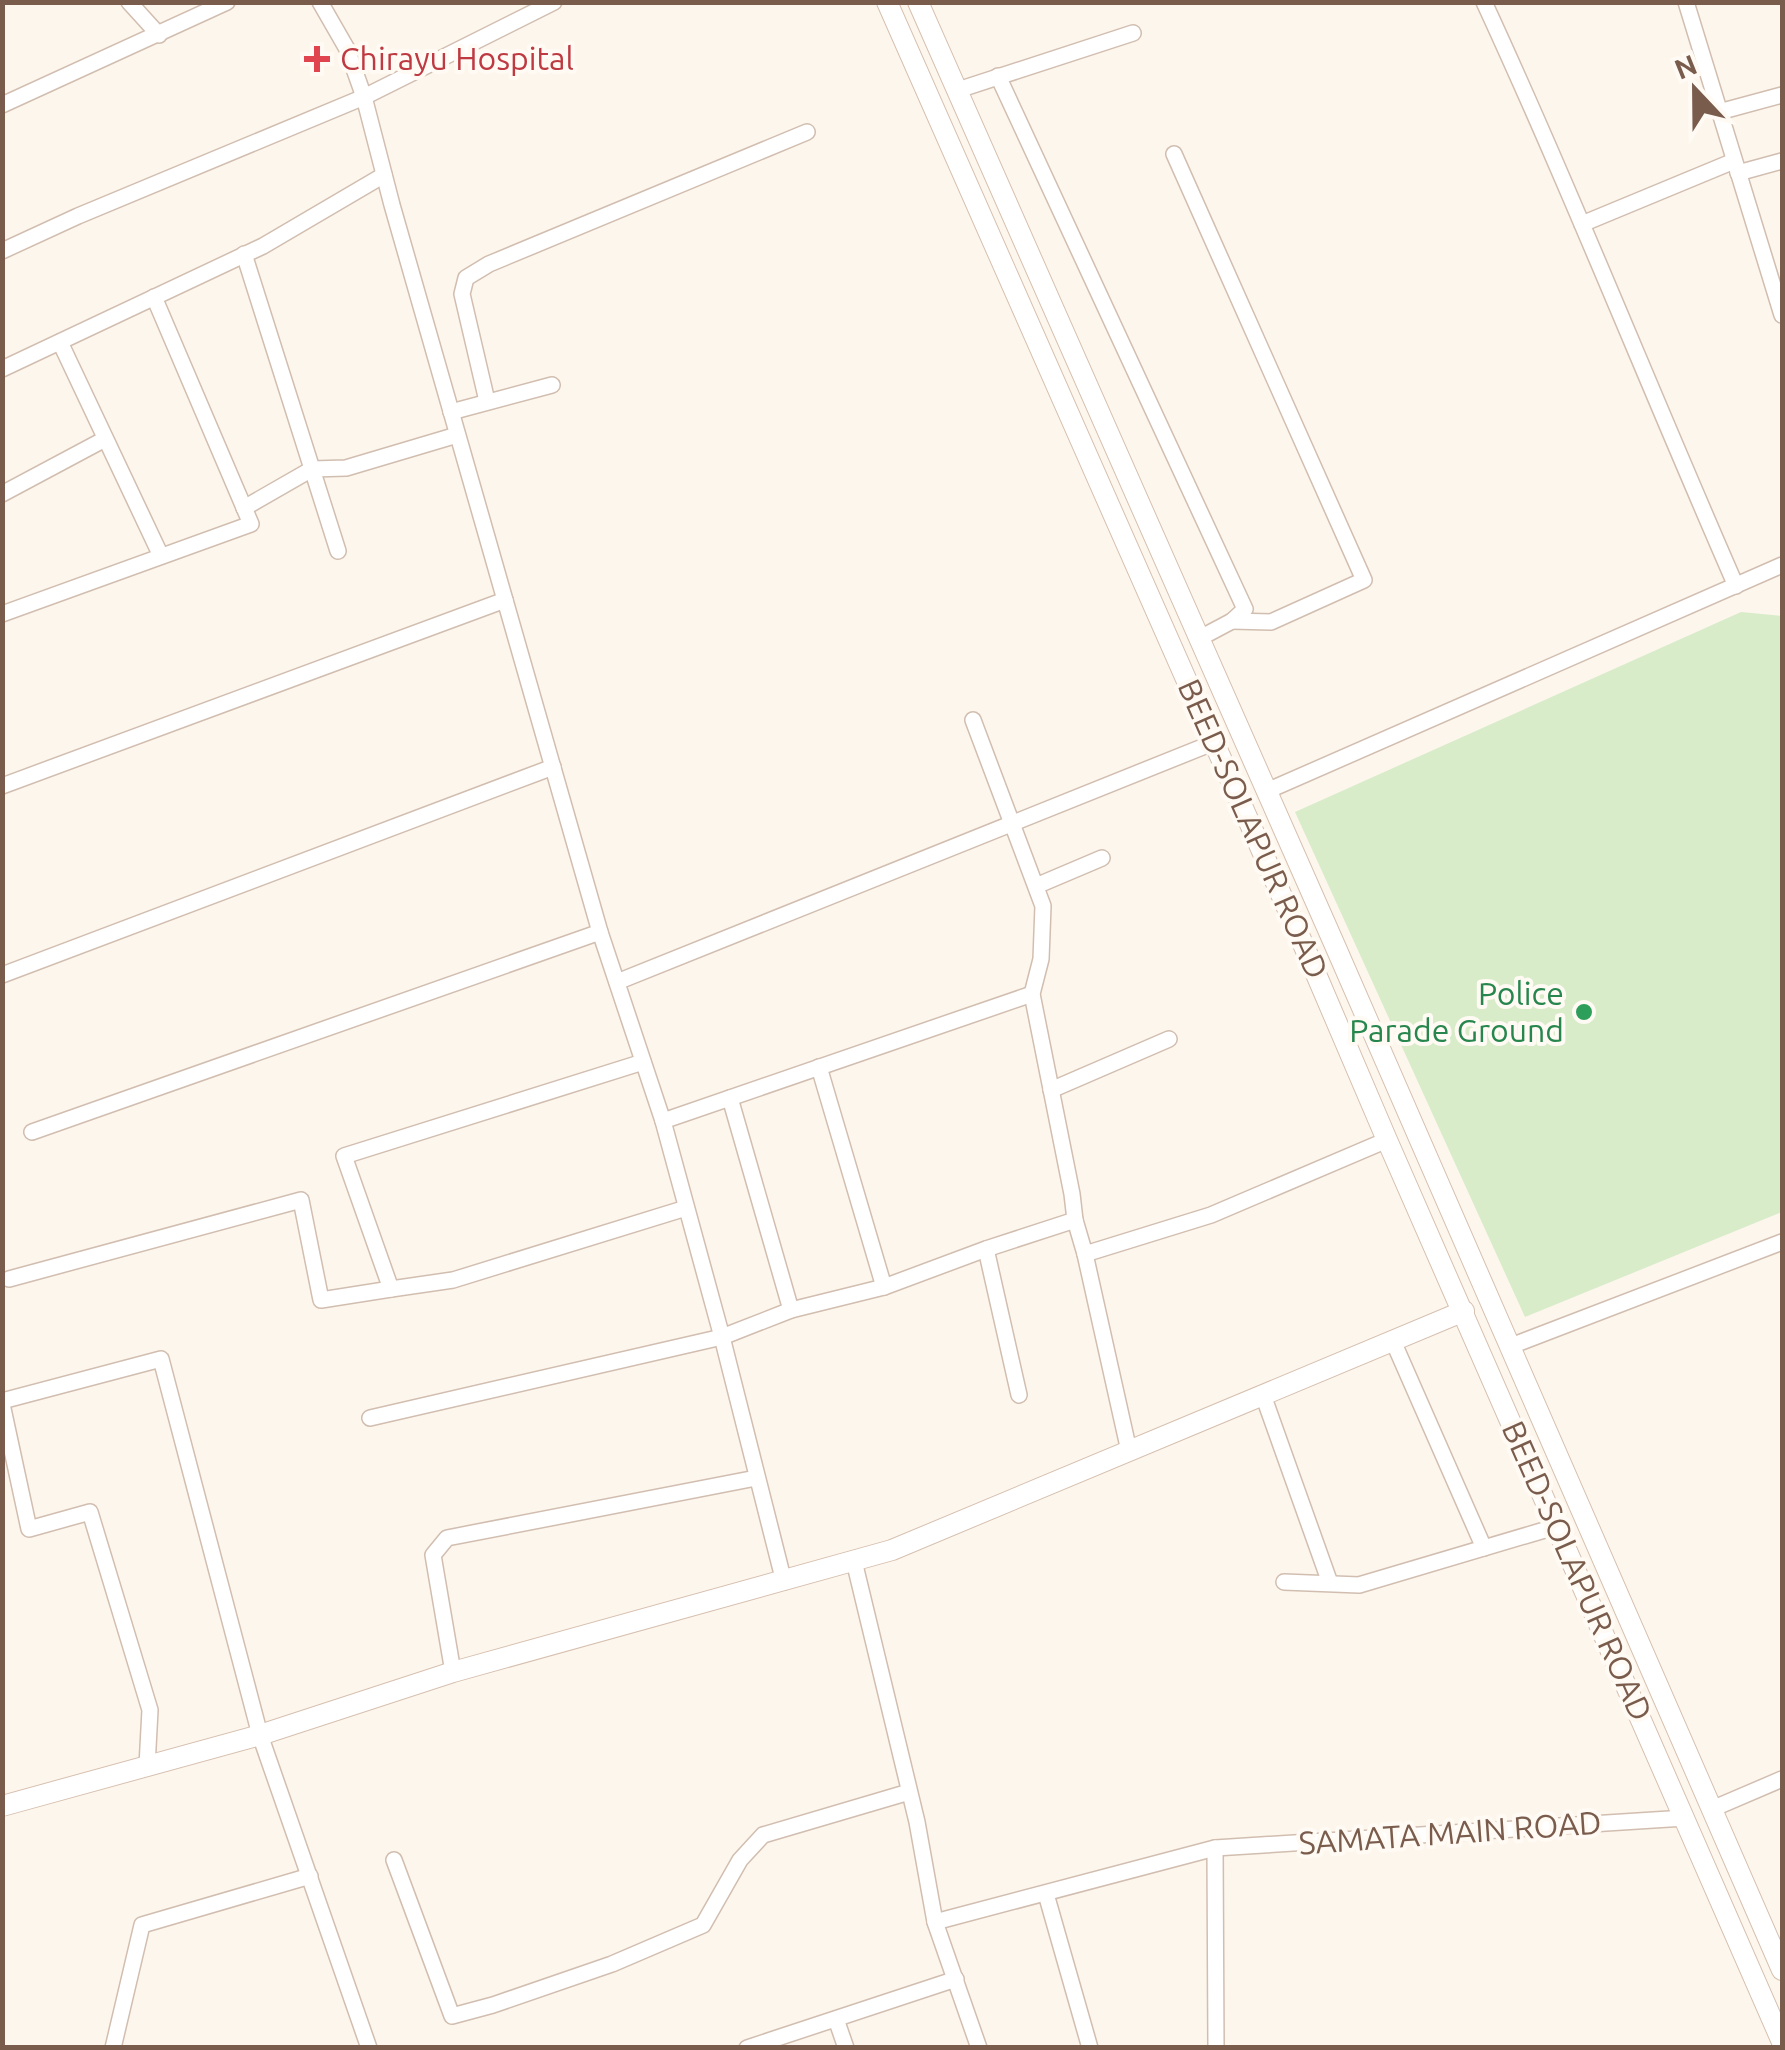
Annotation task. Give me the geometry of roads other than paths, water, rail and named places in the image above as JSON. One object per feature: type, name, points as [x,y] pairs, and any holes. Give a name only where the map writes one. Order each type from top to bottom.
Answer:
[{"type":"main road","name":"BEED-SOLAPUR ROAD","points":[[886,2],[1782,2042]]},
{"type":"main road","name":"BEED-SOLAPUR ROAD","points":[[918,2],[1782,1970]]},
{"type":"main road","points":[[2,1806],[260,1735],[453,1672],[892,1550],[1464,1311]]},
{"type":"street","points":[[129,2],[159,35]]},
{"type":"street","points":[[2,104],[227,2]]},
{"type":"street","points":[[320,2],[347,50],[364,97],[600,932],[662,1121],[784,1582]]},
{"type":"street","points":[[2,251],[364,97],[554,2]]},
{"type":"street","points":[[1484,2],[1736,586]]},
{"type":"street","points":[[1686,2],[1782,315]]},
{"type":"street","points":[[958,90],[1132,33]]},
{"type":"street","points":[[998,76],[1245,609],[1232,621],[1200,638]]},
{"type":"street","points":[[1718,112],[1782,95]]},
{"type":"street","points":[[487,401],[462,294],[466,278],[489,264],[807,132]]},
{"type":"street","points":[[1174,154],[1364,580],[1271,622],[1232,621]]},
{"type":"street","points":[[1582,224],[1736,167],[1782,161]]},
{"type":"street","points":[[2,369],[244,254],[384,175]]},
{"type":"street","points":[[244,254],[338,552]]},
{"type":"street","points":[[2,614],[251,524],[154,297]]},
{"type":"street","points":[[60,342],[161,556]]},
{"type":"street","points":[[451,412],[552,385]]},
{"type":"street","points":[[244,508],[312,469],[346,468],[458,435]]},
{"type":"street","points":[[2,494],[106,438]]},
{"type":"street","points":[[1267,791],[1782,567]]},
{"type":"street","points":[[3,785],[505,600]]},
{"type":"street","points":[[973,720],[1044,906],[1041,959],[1032,994],[1075,1220],[1129,1451]]},
{"type":"street","points":[[617,982],[1214,742]]},
{"type":"street","points":[[2,974],[553,767]]},
{"type":"street","points":[[1036,886],[1102,858]]},
{"type":"street","points":[[32,1132],[600,932]]},
{"type":"street","points":[[662,1121],[1032,994]]},
{"type":"street","points":[[1051,1090],[1169,1039]]},
{"type":"street","points":[[390,1289],[344,1156],[643,1062]]},
{"type":"street","points":[[819,1067],[884,1287]]},
{"type":"street","points":[[730,1098],[791,1310]]},
{"type":"street","points":[[1085,1254],[1212,1215],[1386,1140]]},
{"type":"street","points":[[9,1279],[302,1200],[321,1300],[453,1280],[686,1208]]},
{"type":"street","points":[[370,1418],[722,1337],[791,1310],[884,1287],[1075,1220]]},
{"type":"street","points":[[1510,1346],[1782,1242]]},
{"type":"street","points":[[986,1249],[1019,1396]]},
{"type":"street","points":[[1392,1341],[1484,1548]]},
{"type":"street","points":[[147,1766],[150,1710],[90,1512],[29,1529],[2,1402],[161,1359],[260,1735],[369,2048]]},
{"type":"street","points":[[1263,1395],[1330,1583]]},
{"type":"street","points":[[453,1672],[434,1556],[447,1538],[756,1478]]},
{"type":"street","points":[[1284,1582],[1360,1585],[1558,1526]]},
{"type":"street","points":[[854,1562],[909,1792],[935,1922],[978,2048]]},
{"type":"street","points":[[1712,1809],[1782,1778]]},
{"type":"street","points":[[394,1860],[452,2016],[612,1964],[703,1925],[740,1860],[763,1835],[909,1792]]},
{"type":"street","name":"SAMATA MAIN ROAD","points":[[935,1922],[1215,1848],[1685,1818]]},
{"type":"street","points":[[1215,1848],[1216,2048]]},
{"type":"street","points":[[113,2048],[142,1925],[310,1876]]},
{"type":"street","points":[[1046,1894],[1090,2048]]},
{"type":"street","points":[[747,2048],[956,1979]]},
{"type":"street","points":[[836,2019],[846,2048]]},
{"type":"place","name":"Chirayu Hospital","points":[[317,59]]},
{"type":"place","name":"Police Parade Ground","points":[[1584,1012]]}]
